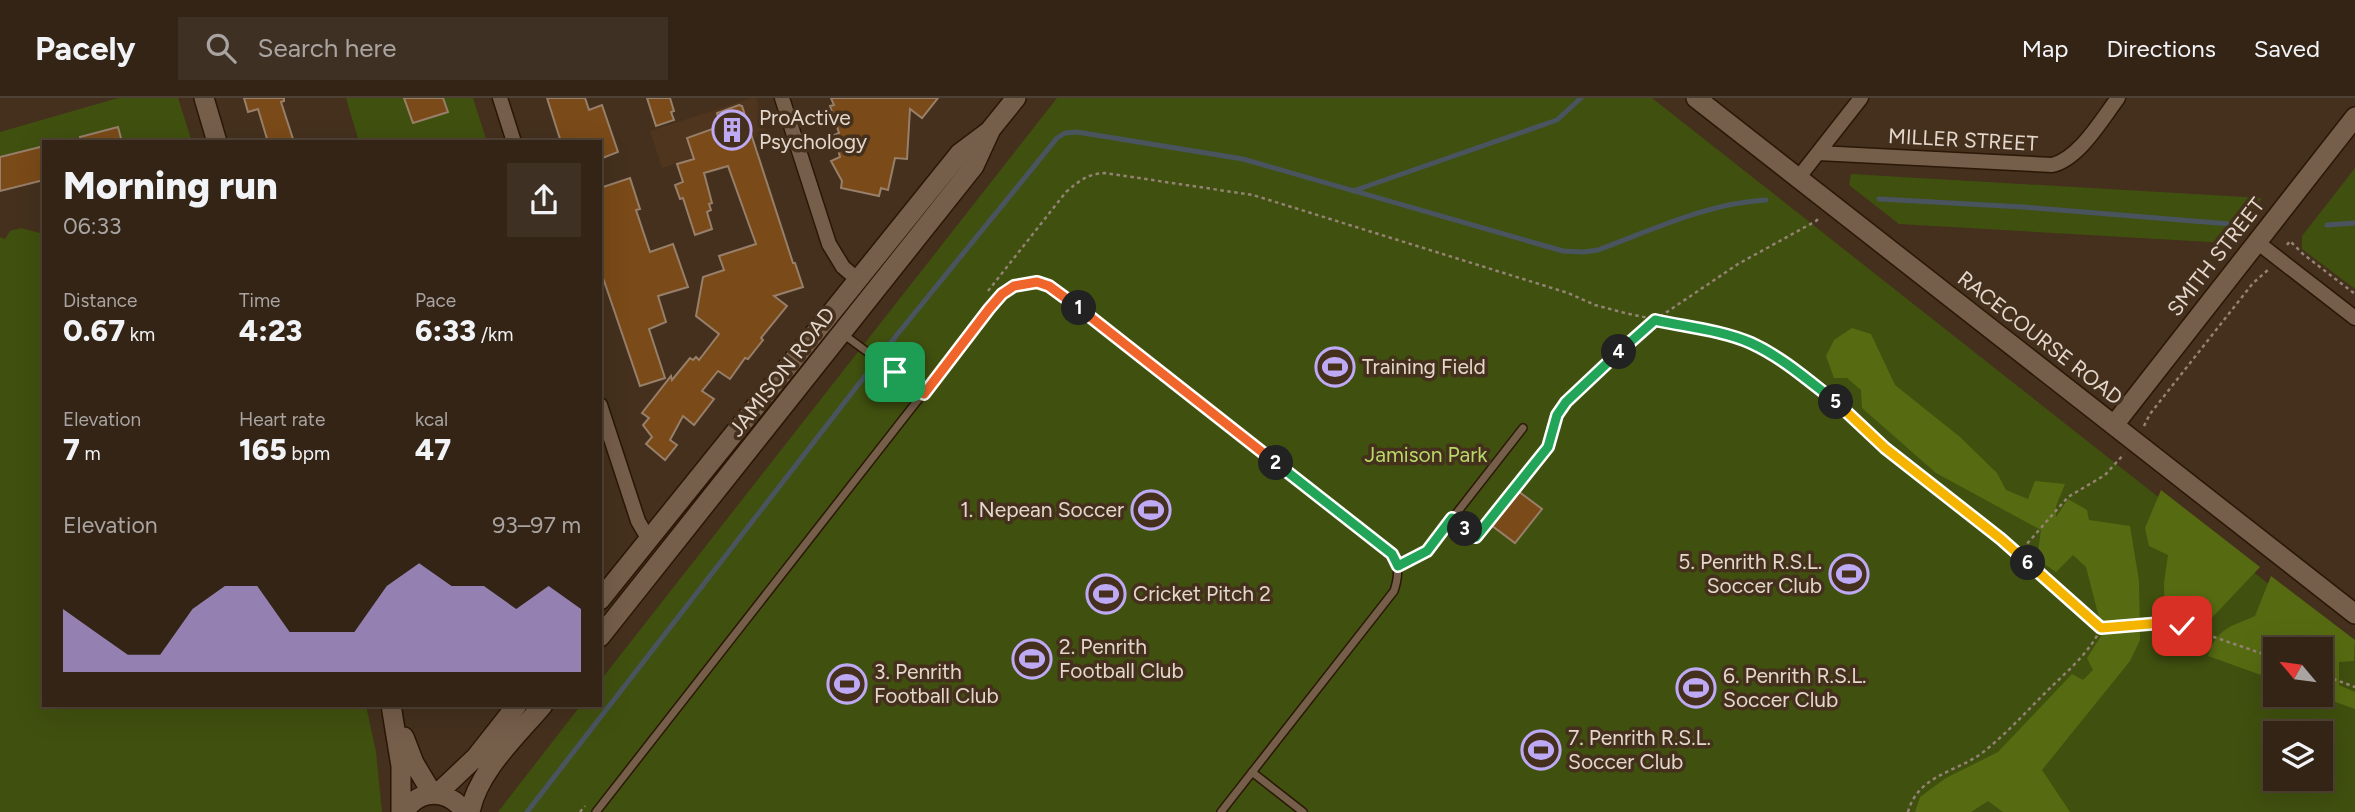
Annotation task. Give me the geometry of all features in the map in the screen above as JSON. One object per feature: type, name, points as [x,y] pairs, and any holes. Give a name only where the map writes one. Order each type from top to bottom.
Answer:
[{"type":"main road","points":[[204,98],[216,140]]},
{"type":"main road","name":"JAMISON ROAD","points":[[602,634],[974,166],[991,130],[1016,98]]},
{"type":"main road","name":"RACECOURSE ROAD","points":[[1696,98],[2355,614]]},
{"type":"main road","name":"SMITH STREET","points":[[2114,425],[2355,117]]},
{"type":"main road","name":"JAMISON ROAD","points":[[602,598],[960,152],[991,130]]},
{"type":"main road","points":[[391,707],[414,763],[434,793],[450,797],[467,812],[493,765],[541,707]]},
{"type":"main road","points":[[391,707],[401,766],[402,812]]},
{"type":"main road","points":[[402,812],[413,801],[434,793],[476,757],[515,707]]},
{"type":"street","points":[[499,98],[513,140]]},
{"type":"street","points":[[782,98],[832,250],[843,267],[857,279]]},
{"type":"street","points":[[1799,177],[1861,98]]},
{"type":"street","name":"MILLER STREET","points":[[1818,153],[2052,165],[2063,162],[2074,154],[2118,98]]},
{"type":"street","points":[[2257,242],[2355,318]]},
{"type":"street","points":[[602,411],[638,521],[649,540]]},
{"type":"lane","points":[[596,812],[1002,294],[1027,282],[1049,286],[1392,554],[1398,566],[1394,591],[1221,812]]},
{"type":"lane","points":[[842,333],[924,394]]},
{"type":"lane","points":[[1398,566],[1427,551],[1523,428]]},
{"type":"lane","points":[[1252,772],[1303,812]]},
{"type":"path","points":[[983,298],[1066,192],[1081,179],[1092,174],[1105,173],[1253,195],[1568,293],[1595,305],[1750,342],[1775,356],[1847,412],[1885,448],[2018,554],[2101,628],[2161,623],[2182,626],[2263,654]]},
{"type":"path","points":[[1452,518],[1476,537],[1548,447],[1557,415],[1566,402],[1655,320],[1738,264],[1816,221],[1832,203]]},
{"type":"path","points":[[2286,247],[2290,241],[2355,294]]},
{"type":"path","points":[[2144,428],[2150,414],[2245,294],[2269,269]]},
{"type":"path","points":[[2018,554],[2067,497],[2105,475],[2125,453]]},
{"type":"path","points":[[1909,812],[1913,798],[1920,789],[1933,779],[1979,755],[2008,731],[2086,652],[2101,628]]},
{"type":"path","points":[[2333,679],[2355,687]]},
{"type":"shaded area","points":[[756,98],[767,133],[662,168],[650,131]]},
{"type":"green space","points":[[118,98],[178,98],[191,140],[121,140],[118,127],[69,140],[42,140],[42,146],[0,157],[0,132]]},
{"type":"green space","points":[[346,98],[473,98],[486,140],[358,140]]},
{"type":"green space","name":"Jamison Park","points":[[1057,98],[1652,98],[2355,652],[2355,812],[498,812],[579,707],[602,707],[602,678]]},
{"type":"green space","points":[[2355,168],[2355,289],[2302,249],[2302,236]]},
{"type":"green space","points":[[1851,174],[2262,198],[2227,243],[1899,224],[1849,185]]},
{"type":"green space","points":[[21,228],[42,233],[42,707],[366,707],[376,752],[382,812],[0,812],[0,237],[5,239],[10,231]]},
{"type":"green space","points":[[1852,328],[1871,334],[1895,385],[1960,437],[1997,473],[2006,490],[2028,499],[2035,481],[2065,484],[2056,506],[2056,517],[2068,499],[2087,510],[2089,520],[2130,526],[2139,581],[2140,640],[2130,661],[2042,770],[2070,812],[2003,812],[1988,801],[1971,812],[1915,812],[1920,797],[1946,778],[1998,752],[2072,674],[2083,680],[2093,670],[2087,658],[2103,633],[2086,567],[2073,555],[2056,572],[2037,559],[2041,530],[1936,473],[1862,408],[1861,390],[1847,378],[1834,378],[1826,356],[1834,340]]},
{"type":"green space","points":[[2161,490],[2260,567],[2206,624],[2194,654],[2165,643],[2164,583],[2168,555],[2149,546],[2145,528]]},
{"type":"green space","points":[[2271,576],[2355,640],[2354,661],[2339,662],[2339,685],[2355,692],[2355,709],[2333,701],[2333,637],[2263,637],[2263,676],[2208,656],[2220,634],[2255,616]]},
{"type":"building","points":[[244,98],[284,98],[281,102],[293,140],[267,140],[258,109],[248,112]]},
{"type":"building","points":[[404,98],[443,98],[448,112],[413,123]]},
{"type":"building","points":[[547,98],[585,98],[589,110],[602,105],[618,152],[602,158],[602,140],[560,140]]},
{"type":"building","points":[[647,98],[670,98],[674,120],[656,126]]},
{"type":"building","points":[[831,98],[938,98],[922,118],[910,109],[907,159],[895,158],[888,190],[881,188],[879,196],[841,188],[842,181],[831,161],[840,157],[834,135],[839,133],[830,106],[834,105]]},
{"type":"building","points":[[742,106],[803,287],[774,296],[787,306],[730,379],[718,371],[702,391],[714,399],[694,425],[683,416],[670,440],[677,445],[665,460],[646,444],[652,437],[643,425],[649,418],[642,413],[671,376],[672,380],[690,358],[693,360],[696,357],[699,360],[719,334],[696,316],[703,277],[724,270],[719,256],[756,244],[728,166],[704,173],[712,203],[709,204],[711,210],[707,212],[712,229],[695,235],[683,198],[680,199],[675,185],[683,182],[677,164],[694,159],[687,138],[721,126],[717,113]]},
{"type":"building","points":[[118,127],[121,140],[81,140],[80,137]]},
{"type":"building","points":[[42,146],[42,180],[0,191],[0,157]]},
{"type":"building","points":[[630,178],[640,209],[636,210],[650,252],[673,244],[688,287],[658,296],[666,322],[649,329],[665,378],[640,386],[602,275],[602,187]]},
{"type":"building","points":[[1518,491],[1542,509],[1515,543],[1491,525]]},
{"type":"waterway","points":[[1353,191],[1557,120],[1581,98]]},
{"type":"waterway","points":[[527,812],[896,336],[1057,138],[1065,133],[1077,132],[1243,159],[1563,251],[1598,250],[1702,212],[1766,200]]},
{"type":"waterway","points":[[1879,199],[2023,207],[2230,224]]},
{"type":"waterway","points":[[2327,225],[2355,223]]},
{"type":"place","name":"ProActive Psychology","points":[[732,130]]},
{"type":"place","name":"Training Field","points":[[1335,367]]},
{"type":"place","name":"1. Nepean Soccer","points":[[1151,510]]},
{"type":"place","name":"5. Penrith R.S.L. Soccer Club","points":[[1849,574]]},
{"type":"place","name":"Cricket Pitch 2","points":[[1106,594]]},
{"type":"place","name":"2. Penrith Football Club","points":[[1032,659]]},
{"type":"place","name":"3. Penrith Football Club","points":[[847,684]]},
{"type":"place","name":"6. Penrith R.S.L. Soccer Club","points":[[1696,688]]},
{"type":"place","name":"7. Penrith R.S.L. Soccer Club","points":[[1541,750]]},
{"type":"route","points":[[895,372],[924,394],[1002,294],[1027,282],[1049,286],[1392,554],[1398,566],[1427,551],[1452,518],[1476,537],[1548,447],[1557,415],[1566,402],[1655,320],[1750,342],[1794,369],[1847,412],[1885,448],[2001,539],[2101,628],[2161,623],[2182,626]]}]
